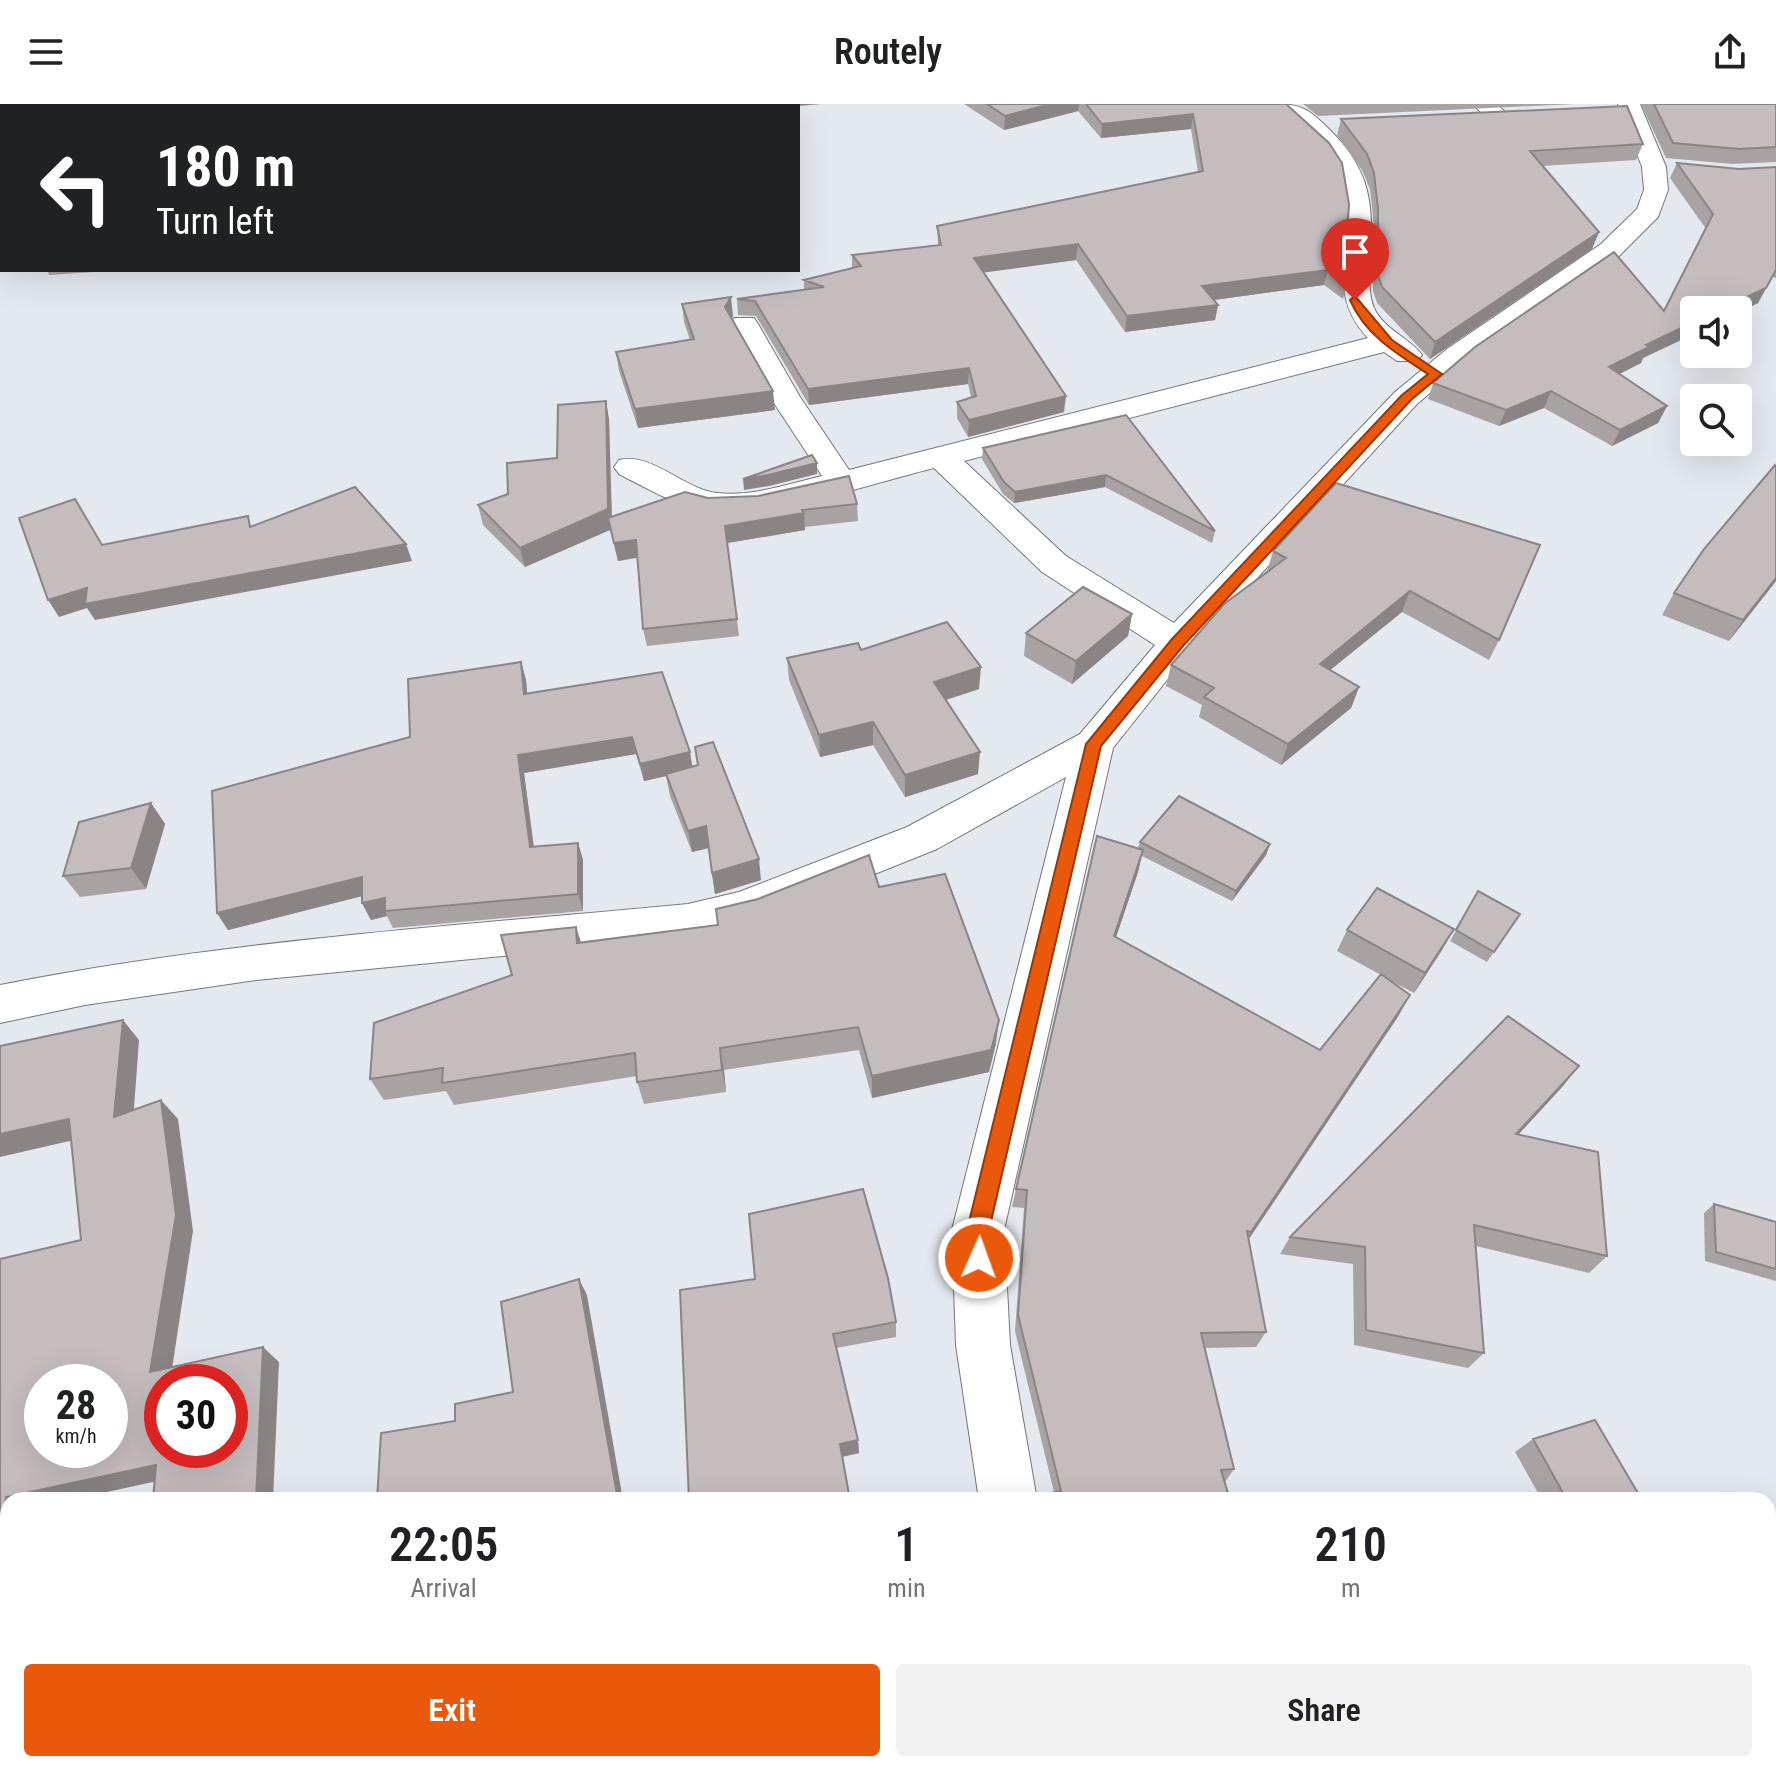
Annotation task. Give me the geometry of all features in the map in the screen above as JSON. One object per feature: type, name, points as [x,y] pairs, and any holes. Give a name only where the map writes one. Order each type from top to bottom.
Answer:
[{"type":"street","points":[[1285,104],[1312,126],[1352,176],[1357,195],[1359,236],[1353,286],[1362,315],[1388,342],[1436,374]]},
{"type":"street","points":[[0,1004],[78,986],[242,964],[688,921],[745,908],[922,838],[1094,744],[1177,642],[1406,398],[1632,231],[1649,212],[1656,190],[1670,168],[1622,109]]},
{"type":"street","points":[[1482,112],[1527,114]]},
{"type":"street","points":[[1312,126],[1343,124]]},
{"type":"street","points":[[744,324],[785,397],[841,481]]},
{"type":"street","points":[[630,467],[674,490],[713,503],[756,502],[1388,342]]},
{"type":"street","points":[[941,457],[1054,564],[1177,642]]},
{"type":"street","points":[[1007,1492],[983,1345],[978,1230],[1094,744]]},
{"type":"building","points":[[987,104],[1051,104],[1005,116]]},
{"type":"building","points":[[1086,104],[1286,104],[1329,143],[1342,163],[1349,204],[1345,263],[1347,283],[1328,270],[1202,286],[1218,305],[1127,316],[1078,244],[974,258],[1066,396],[969,420],[957,402],[976,396],[969,368],[808,389],[755,301],[737,299],[824,287],[804,280],[861,266],[852,255],[941,245],[937,226],[1203,171],[1193,114],[1102,124]]},
{"type":"building","points":[[1654,104],[1776,104],[1776,147],[1739,149],[1673,143]]},
{"type":"building","points":[[1627,106],[1643,144],[1530,151],[1599,232],[1435,342],[1382,287],[1378,275],[1378,209],[1374,173],[1367,154],[1341,119]]},
{"type":"building","points":[[1677,163],[1739,169],[1776,167],[1776,270],[1766,288],[1749,296],[1680,296],[1680,329],[1609,367],[1667,406],[1620,430],[1551,391],[1506,410],[1433,383],[1475,347],[1614,252],[1664,311],[1713,214]]},
{"type":"building","points":[[731,297],[725,307],[773,391],[635,409],[616,352],[694,339],[682,304]]},
{"type":"building","points":[[606,401],[608,509],[520,548],[478,505],[508,494],[507,463],[557,458],[558,405]]},
{"type":"building","points":[[1126,415],[1215,531],[1106,475],[1015,492],[1004,482],[983,448]]},
{"type":"building","points":[[812,455],[817,463],[743,479]]},
{"type":"building","points":[[1775,465],[1776,578],[1743,620],[1674,593],[1704,549]]},
{"type":"building","points":[[849,476],[857,504],[802,510],[804,513],[725,526],[737,619],[643,629],[636,540],[614,543],[608,518],[685,492],[708,498],[758,496]]},
{"type":"building","points":[[1336,483],[1540,545],[1499,640],[1410,591],[1320,664],[1359,687],[1288,744],[1204,697],[1214,688],[1171,665],[1224,604],[1286,558],[1273,551]]},
{"type":"building","points":[[355,487],[406,544],[85,604],[87,588],[48,600],[19,518],[75,499],[102,545],[248,516],[250,527]]},
{"type":"building","points":[[1083,587],[1132,614],[1076,661],[1026,633]]},
{"type":"building","points":[[947,622],[981,667],[934,682],[980,752],[905,775],[873,722],[819,735],[787,658],[858,643],[861,650]]},
{"type":"building","points":[[521,662],[524,694],[662,672],[690,752],[640,764],[632,737],[518,755],[530,847],[578,843],[578,894],[385,911],[385,898],[362,903],[362,877],[217,913],[212,791],[410,737],[408,679]]},
{"type":"building","points":[[713,742],[759,859],[712,873],[706,826],[688,831],[666,774],[698,765],[695,747]]},
{"type":"building","points":[[1179,796],[1270,844],[1236,891],[1140,842]]},
{"type":"building","points":[[151,803],[131,868],[63,876],[79,822]]},
{"type":"building","points":[[1097,836],[1143,850],[1114,936],[1320,1050],[1381,974],[1410,995],[1251,1232],[1247,1231],[1266,1332],[1201,1333],[1234,1469],[1221,1470],[1228,1492],[1056,1492],[1061,1491],[1018,1315],[1027,1190],[1016,1189]]},
{"type":"building","points":[[869,855],[879,887],[945,874],[999,1020],[991,1050],[872,1076],[858,1027],[720,1048],[722,1070],[637,1082],[635,1053],[442,1083],[443,1068],[370,1079],[374,1023],[512,975],[501,935],[576,927],[577,943],[718,925],[716,909],[758,899]]},
{"type":"building","points":[[1377,888],[1454,929],[1425,973],[1347,930]]},
{"type":"building","points":[[1478,891],[1520,914],[1494,952],[1456,930]]},
{"type":"building","points":[[1508,1016],[1579,1066],[1516,1134],[1598,1152],[1607,1256],[1474,1225],[1484,1353],[1366,1330],[1365,1247],[1290,1237]]},
{"type":"building","points":[[123,1020],[114,1117],[161,1100],[176,1215],[151,1364],[144,1364],[144,1468],[29,1492],[0,1492],[0,1259],[81,1240],[69,1119],[0,1134],[0,1046]]},
{"type":"building","points":[[863,1189],[888,1278],[896,1322],[833,1334],[858,1440],[840,1444],[849,1492],[689,1492],[680,1290],[755,1279],[749,1214]]},
{"type":"building","points":[[1714,1204],[1776,1222],[1776,1269],[1716,1252]]},
{"type":"building","points":[[579,1279],[617,1492],[377,1492],[381,1433],[455,1421],[455,1404],[513,1392],[501,1302]]},
{"type":"building","points":[[263,1347],[256,1492],[154,1492],[156,1468],[248,1468],[248,1364],[186,1364]]},
{"type":"building","points":[[1595,1420],[1637,1492],[1563,1492],[1533,1439]]},
{"type":"route","points":[[979,1258],[978,1230],[1094,744],[1177,642],[1406,398],[1436,374],[1388,342],[1362,315],[1355,300]]}]
